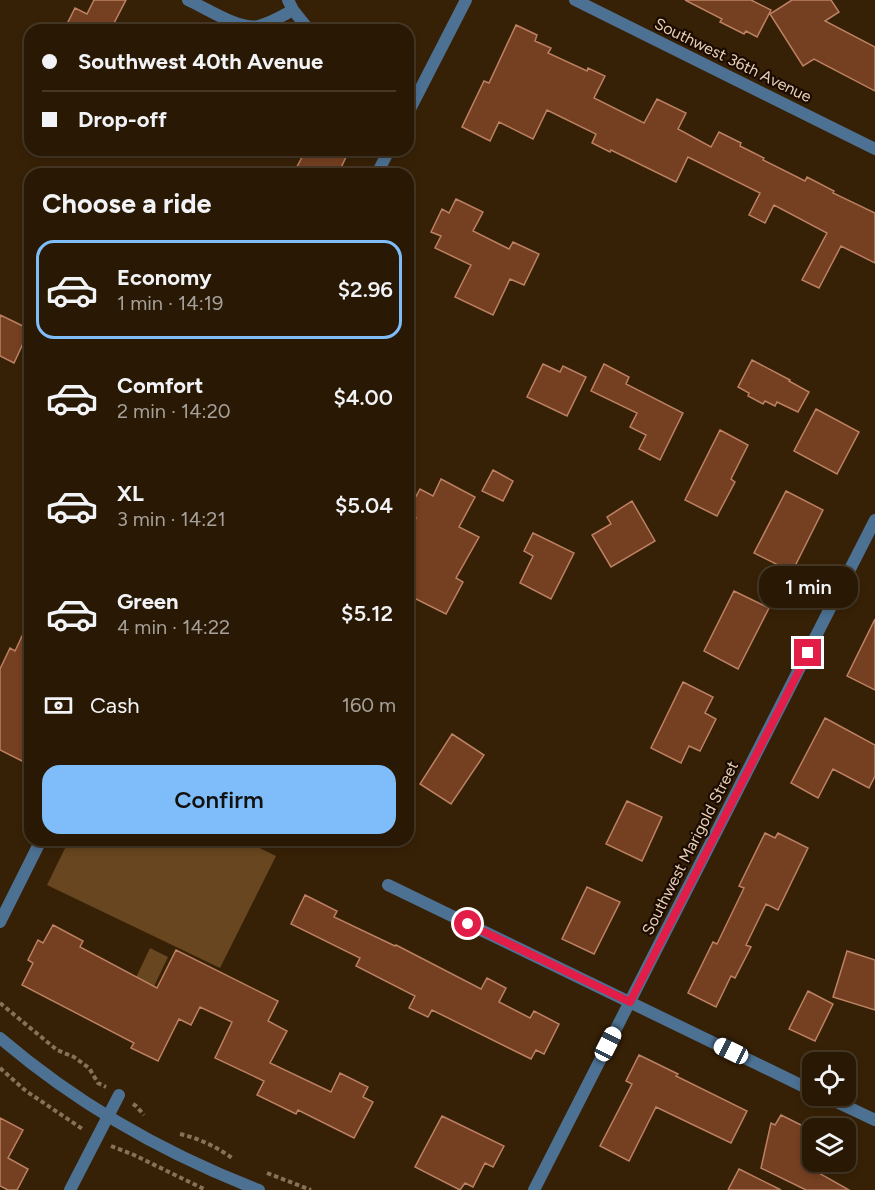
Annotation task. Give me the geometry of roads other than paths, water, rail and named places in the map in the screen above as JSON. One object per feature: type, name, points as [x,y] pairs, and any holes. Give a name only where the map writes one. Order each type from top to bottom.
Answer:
[{"type":"street","points":[[188,0],[242,24]]},
{"type":"street","points":[[414,101],[466,0]]},
{"type":"street","name":"Southwest 36th Avenue","points":[[576,0],[875,149]]},
{"type":"street","points":[[263,24],[273,21],[291,5],[305,24]]},
{"type":"street","name":"Southwest Marigold Street","points":[[534,1190],[873,527]]},
{"type":"street","points":[[0,922],[38,846]]},
{"type":"street","points":[[388,885],[802,1085]]},
{"type":"street","points":[[0,1038],[61,1086],[127,1127],[196,1164],[259,1190]]},
{"type":"street","points":[[70,1190],[119,1095]]},
{"type":"street","points":[[845,1106],[875,1120]]}]
